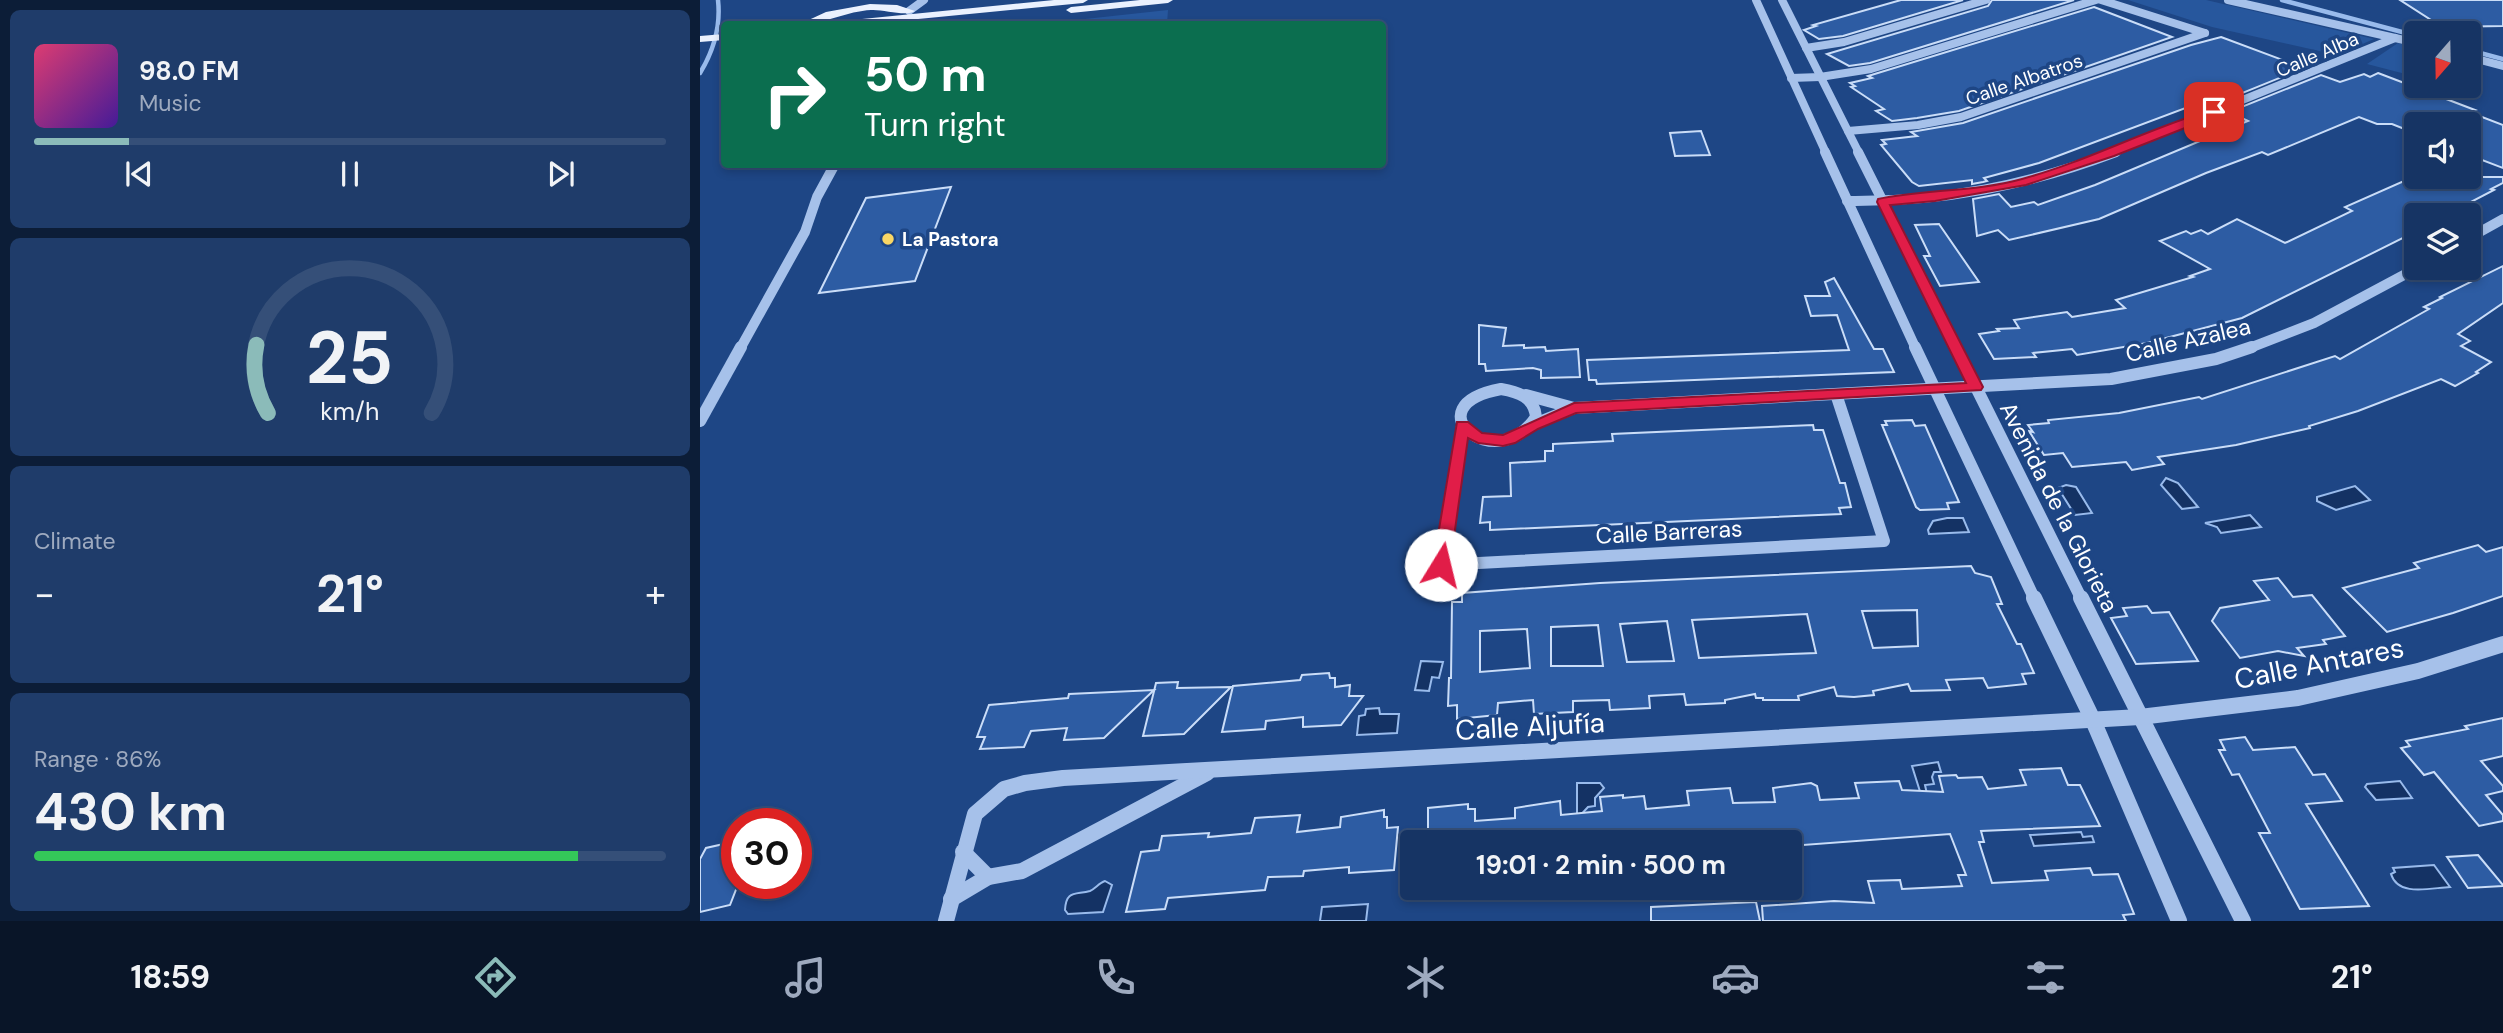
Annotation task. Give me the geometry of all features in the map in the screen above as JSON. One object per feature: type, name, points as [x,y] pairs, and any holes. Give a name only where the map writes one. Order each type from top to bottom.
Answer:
[{"type":"main road","points":[[872,21],[1083,0]]},
{"type":"main road","points":[[958,21],[1168,0]]},
{"type":"main road","points":[[815,21],[853,9],[895,7],[913,17]]},
{"type":"main road","points":[[700,39],[721,37]]},
{"type":"main road","points":[[700,49],[721,46]]},
{"type":"street","points":[[913,17],[924,0]]},
{"type":"street","points":[[1756,0],[1934,390],[2092,718],[2179,921]]},
{"type":"street","name":"Avenida de la Glorieta","points":[[1782,0],[2243,921]]},
{"type":"street","points":[[1806,48],[1844,42],[1986,0]]},
{"type":"street","points":[[1791,78],[1871,69],[2096,0]]},
{"type":"street","name":"Calle Albatros","points":[[1848,131],[1919,125],[1961,117],[2205,33],[2101,0]]},
{"type":"street","points":[[2228,0],[2404,40]]},
{"type":"street","name":"Calle Alba","points":[[1847,201],[1883,202],[1990,190],[2033,180],[2110,153],[2344,61],[2395,38]]},
{"type":"street","points":[[2482,60],[2503,66]]},
{"type":"street","points":[[700,421],[805,232],[817,197],[833,168]]},
{"type":"street","points":[[2481,231],[2503,219]]},
{"type":"street","name":"Calle Azalea","points":[[1574,408],[2111,379],[2216,359],[2314,323],[2404,275]]},
{"type":"street","points":[[1501,389],[1574,408],[1532,425],[1515,438],[1490,440],[1478,438],[1462,426],[1460,417],[1462,409],[1477,395],[1501,389]]},
{"type":"street","name":"Calle Barreras","points":[[1462,426],[1441,565],[1884,541],[1836,394]]},
{"type":"street","points":[[1524,395],[1532,401],[1536,409],[1532,425]]},
{"type":"street","name":"Calle Antares","points":[[2140,717],[2298,698],[2418,671],[2503,644]]},
{"type":"street","name":"Calle Aljufía","points":[[946,921],[975,814],[986,800],[1006,786],[1063,778],[1211,772],[2140,717]]},
{"type":"street","points":[[951,899],[988,877],[1023,871],[1211,772]]},
{"type":"street","points":[[963,852],[988,877]]},
{"type":"shaded area","points":[[2128,0],[2206,0],[2374,39],[2337,55],[2212,27]]},
{"type":"shaded area","points":[[1168,10],[1167,21],[1084,21]]},
{"type":"shaded area","points":[[2398,43],[2404,45],[2404,74],[2367,64]]},
{"type":"shaded area","points":[[2166,478],[2178,483],[2198,507],[2182,509],[2161,485]]},
{"type":"shaded area","points":[[2066,485],[2076,487],[2092,513],[2075,515],[2058,488]]},
{"type":"shaded area","points":[[2355,486],[2370,500],[2336,510],[2317,501],[2317,497]]},
{"type":"shaded area","points":[[2250,515],[2261,527],[2221,533],[2217,527],[2205,523]]},
{"type":"shaded area","points":[[1963,518],[1969,532],[1929,534],[1928,530],[1933,521]]},
{"type":"shaded area","points":[[1421,661],[1443,662],[1439,678],[1432,677],[1429,691],[1415,690]]},
{"type":"shaded area","points":[[1379,708],[1380,714],[1399,714],[1397,733],[1357,735],[1359,716],[1365,715],[1366,709]]},
{"type":"shaded area","points":[[1938,762],[1941,772],[1934,772],[1934,784],[1925,785],[1927,794],[1923,801],[1912,766]]},
{"type":"shaded area","points":[[2400,781],[2412,798],[2376,800],[2365,787],[2367,784]]},
{"type":"shaded area","points":[[1577,783],[1600,783],[1604,788],[1595,798],[1595,806],[1588,807],[1577,819]]},
{"type":"shaded area","points":[[2081,832],[2083,837],[2092,836],[2094,842],[2034,846],[2030,835]]},
{"type":"shaded area","points":[[2434,865],[2450,887],[2416,890],[2400,886],[2391,874],[2395,872],[2393,868]]},
{"type":"shaded area","points":[[1105,881],[1112,885],[1103,912],[1068,914],[1065,910],[1069,896],[1090,891]]},
{"type":"shaded area","points":[[1368,904],[1366,921],[1320,921],[1322,907]]},
{"type":"building","points":[[1901,0],[1963,0],[1843,36],[1819,39],[1804,30],[1816,26],[1813,25]]},
{"type":"building","points":[[1992,0],[2074,0],[1870,63],[1849,66],[1827,54],[1988,6]]},
{"type":"building","points":[[2400,0],[2503,0],[2503,26],[2482,26],[2482,21],[2433,21]]},
{"type":"building","points":[[2094,7],[2172,37],[1959,111],[1917,118],[1892,121],[1876,111],[1884,109],[1851,87],[1855,86],[1850,83],[1872,78],[1868,76]]},
{"type":"building","points":[[2221,37],[2304,68],[2213,105],[2204,101],[2039,163],[1984,178],[1987,181],[1983,182],[1972,184],[1972,180],[1919,186],[1912,182],[1881,145],[1886,144],[1882,140],[1917,136],[1911,132],[1963,123]]},
{"type":"building","points":[[2378,73],[2404,83],[2404,98],[2444,98],[2475,110],[2404,112],[2404,129],[2392,124],[2377,124],[2359,117],[2268,155],[2262,152],[2206,173],[2099,219],[2009,240],[1998,230],[1977,236],[1973,199],[1999,194],[2011,207],[2034,202],[2038,205],[2095,185],[2248,121],[2229,112],[2321,75],[2340,82],[2364,74],[2370,77]]},
{"type":"building","points":[[2481,117],[2503,125],[2503,168],[2481,160]]},
{"type":"building","points":[[1701,131],[1710,155],[1675,156],[1670,133]]},
{"type":"building","points":[[2481,177],[2503,177],[2503,183],[2491,189],[2494,190],[2469,203],[2404,203],[2404,237],[2242,318],[2147,343],[2077,355],[2072,349],[2033,353],[2036,357],[1994,359],[1979,334],[1999,331],[1997,329],[2019,328],[2014,320],[2067,312],[2072,317],[2125,308],[2116,300],[2193,277],[2190,276],[2210,269],[2160,241],[2186,231],[2191,234],[2201,230],[2208,234],[2237,219],[2285,243],[2352,211],[2345,207],[2404,181],[2404,189],[2481,189]]},
{"type":"building","name":"La Pastora","points":[[951,187],[915,281],[819,293],[866,198]]},
{"type":"building","points":[[1939,224],[1979,282],[1940,286],[1924,256],[1930,256],[1915,225]]},
{"type":"building","points":[[2503,266],[2503,303],[2458,334],[2470,341],[2461,346],[2491,362],[2455,386],[2441,379],[2358,411],[2309,426],[2310,428],[2236,445],[2158,457],[2164,464],[2132,470],[2126,462],[2072,467],[2063,453],[2044,455],[2029,431],[2033,432],[2028,425],[2049,423],[2048,420],[2119,413],[2199,397],[2202,399],[2335,356],[2340,359],[2429,309],[2424,307],[2442,298],[2440,297],[2475,280],[2481,280],[2481,277]]},
{"type":"building","points":[[1834,278],[1874,349],[1883,349],[1894,372],[1597,384],[1596,380],[1589,380],[1587,360],[1849,350],[1837,315],[1811,316],[1805,296],[1830,296],[1825,282]]},
{"type":"building","points":[[1479,325],[1506,328],[1503,346],[1545,347],[1546,351],[1578,349],[1580,377],[1541,378],[1541,370],[1533,368],[1486,371],[1485,364],[1479,364]]},
{"type":"building","points":[[1912,420],[1915,426],[1925,425],[1959,502],[1947,503],[1949,509],[1920,510],[1916,507],[1882,425],[1887,425],[1885,421]]},
{"type":"building","points":[[1813,425],[1814,430],[1823,430],[1840,483],[1845,483],[1851,507],[1839,508],[1841,514],[1490,530],[1490,522],[1480,523],[1483,497],[1511,496],[1510,463],[1545,461],[1545,451],[1553,451],[1553,444],[1613,441],[1612,434]]},
{"type":"building","points":[[2478,545],[2486,552],[2503,547],[2503,596],[2453,613],[2387,632],[2343,588],[2419,568],[2414,563]]},
{"type":"building","points":[[1971,566],[1975,573],[1991,577],[2002,604],[1997,604],[2017,644],[2021,644],[2034,673],[2022,674],[2026,684],[1988,688],[1983,678],[1946,680],[1950,690],[1911,691],[1908,684],[1873,691],[1874,695],[1854,697],[1837,696],[1834,687],[1798,696],[1799,700],[1763,700],[1756,698],[1755,694],[1725,700],[1725,703],[1686,705],[1684,694],[1649,696],[1650,708],[1610,710],[1609,700],[1573,701],[1573,712],[1534,714],[1533,700],[1498,703],[1497,715],[1457,719],[1457,705],[1448,706],[1452,602],[1462,602],[1462,593],[1600,583]],"holes":[[[1917,610],[1918,646],[1873,648],[1862,611]],[[1807,614],[1816,653],[1699,658],[1692,620]],[[1667,621],[1674,661],[1627,662],[1620,624]],[[1598,625],[1603,666],[1551,666],[1551,627]],[[1527,629],[1530,668],[1480,672],[1480,631]]]},
{"type":"building","points":[[2278,578],[2293,597],[2312,595],[2345,636],[2323,640],[2326,644],[2297,648],[2304,656],[2278,651],[2240,658],[2212,621],[2220,608],[2269,600],[2254,581]]},
{"type":"building","points":[[2147,606],[2152,613],[2169,612],[2198,661],[2136,664],[2111,618],[2127,616],[2123,608]]},
{"type":"building","points":[[1329,673],[1330,678],[1335,678],[1335,687],[1350,685],[1349,696],[1363,696],[1341,725],[1303,727],[1303,717],[1266,721],[1265,729],[1222,732],[1233,686],[1300,680],[1302,675]]},
{"type":"building","points":[[1178,682],[1177,688],[1231,687],[1184,734],[1143,736],[1156,683]]},
{"type":"building","points":[[1154,690],[1104,738],[1064,740],[1067,728],[1031,731],[1024,747],[980,749],[985,737],[977,737],[989,705],[1068,698],[1069,694]]},
{"type":"building","points":[[2503,718],[2503,756],[2481,761],[2503,786],[2503,791],[2486,795],[2503,815],[2503,821],[2479,826],[2434,772],[2424,775],[2401,748],[2410,746],[2406,741],[2468,729],[2465,726]]},
{"type":"building","points":[[2245,737],[2253,750],[2295,747],[2313,775],[2325,774],[2342,801],[2306,804],[2369,906],[2300,909],[2259,833],[2270,833],[2239,774],[2232,775],[2219,750],[2225,750],[2220,740]]},
{"type":"building","points":[[2061,768],[2068,785],[2080,785],[2100,826],[1981,831],[1984,842],[1979,842],[1992,883],[2048,880],[2045,871],[2090,868],[2093,875],[2118,874],[2134,914],[2123,915],[2126,921],[1763,921],[1762,906],[1834,901],[1874,903],[1868,881],[1900,880],[1902,889],[1962,886],[1958,875],[1966,875],[1950,834],[1802,845],[1802,830],[1428,830],[1428,808],[1468,804],[1468,809],[1475,809],[1475,821],[1515,818],[1515,808],[1560,801],[1561,815],[1602,811],[1600,797],[1623,795],[1623,798],[1644,796],[1646,809],[1689,805],[1687,791],[1730,788],[1733,803],[1775,802],[1773,788],[1811,783],[1817,786],[1820,800],[1859,798],[1855,783],[1899,781],[1902,790],[1943,792],[1939,776],[1982,777],[1988,789],[2026,785],[2020,770]]},
{"type":"building","points":[[1384,810],[1387,828],[1398,827],[1394,870],[1349,873],[1349,867],[1304,871],[1303,876],[1268,877],[1265,890],[1168,898],[1165,909],[1126,912],[1141,852],[1159,850],[1162,836],[1209,833],[1208,837],[1251,833],[1255,818],[1300,815],[1297,832],[1340,827],[1341,817]]},
{"type":"building","points":[[721,845],[721,899],[732,899],[730,905],[700,912],[700,859],[706,848]]},
{"type":"building","points":[[2478,855],[2503,886],[2468,888],[2447,857]]},
{"type":"building","points":[[1756,902],[1760,921],[1651,921],[1651,907]]},
{"type":"waterway","points":[[700,73],[715,38],[718,0]]},
{"type":"waterway","points":[[2282,0],[2404,33]]},
{"type":"waterway","points":[[2482,53],[2503,59]]},
{"type":"place","name":"La Pastora","points":[[888,239]]},
{"type":"route","points":[[1441,565],[1462,426],[1478,438],[1503,440],[1515,438],[1532,425],[1574,408],[1975,387],[1883,202],[1990,190],[2022,183],[2110,153],[2214,112]]}]
